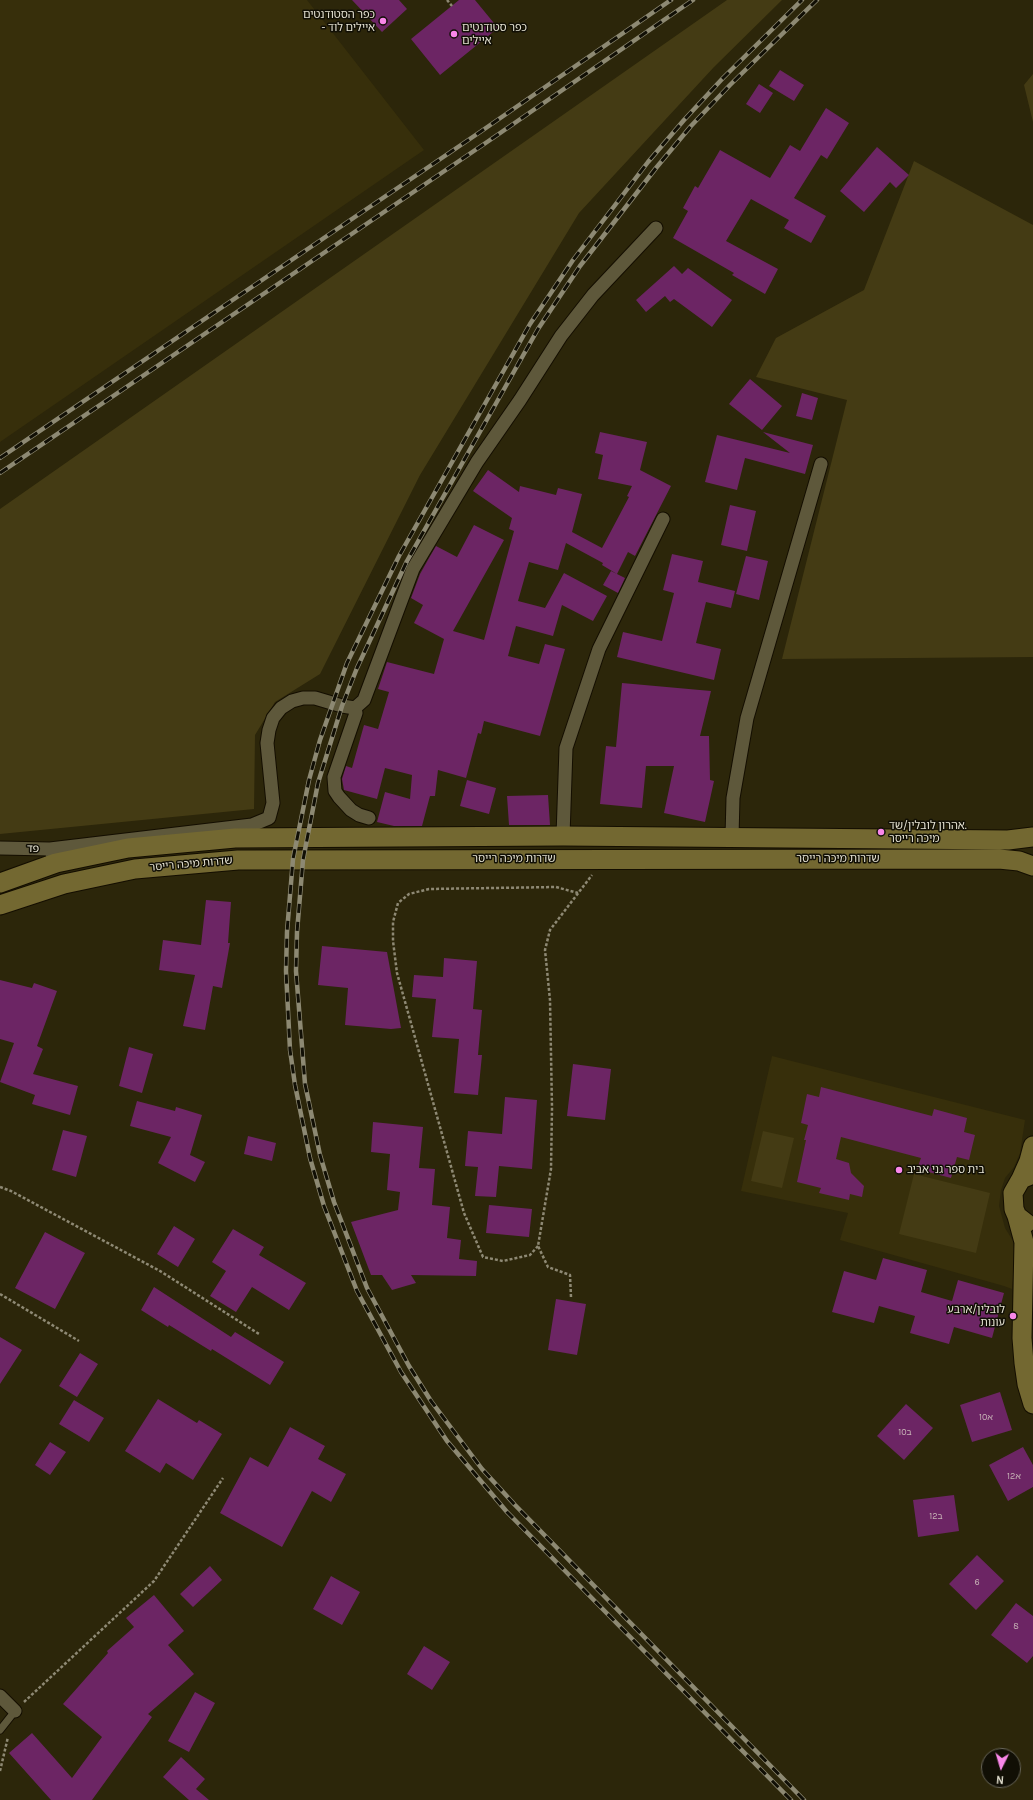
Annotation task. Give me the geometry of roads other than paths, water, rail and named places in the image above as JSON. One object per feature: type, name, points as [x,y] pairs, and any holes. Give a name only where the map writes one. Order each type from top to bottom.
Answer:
[{"type":"street","points":[[369,818],[359,815],[339,798],[335,791],[334,777],[356,713],[355,708],[364,700],[412,569],[477,462],[520,400],[561,336],[593,295],[656,228]]},
{"type":"street","points":[[732,838],[733,798],[747,718],[821,464]]},
{"type":"street","points":[[563,836],[566,748],[599,649],[663,519]]},
{"type":"street","name":"פד","points":[[0,848],[53,856],[252,826],[269,818],[273,803],[267,743],[273,718],[281,708],[292,701],[303,698],[315,698],[342,706],[355,708]]},
{"type":"street","name":"שדרות מיכה רייסר","points":[[0,883],[53,856],[235,838],[563,836],[1008,840],[1033,837]]},
{"type":"street","name":"שדרות מיכה רייסר","points":[[0,905],[64,884],[135,869],[238,860],[1000,859],[1019,861],[1033,866]]},
{"type":"street","points":[[1033,1146],[1027,1176],[1016,1186],[1012,1201],[1024,1242],[1022,1330],[1026,1384],[1033,1404]]},
{"type":"street","points":[[1017,1216],[1023,1222],[1033,1226]]},
{"type":"street","points":[[0,1696],[15,1711]]},
{"type":"lane","points":[[0,1730],[15,1711]]},
{"type":"railway","points":[[0,458],[483,130],[671,0]]},
{"type":"railway","points":[[0,473],[693,0]]},
{"type":"railway","points":[[791,1800],[507,1512],[447,1441],[401,1372],[357,1291],[324,1206],[310,1158],[295,1085],[290,1050],[286,971],[287,932],[293,859],[309,780],[320,740],[347,663],[399,556],[530,324],[573,260],[648,162],[684,120],[723,78],[802,0]]},
{"type":"railway","points":[[804,1800],[515,1505],[482,1469],[431,1401],[409,1366],[367,1288],[334,1202],[320,1155],[305,1084],[296,971],[297,932],[303,860],[318,783],[342,706],[357,668],[407,561],[538,329],[580,266],[656,168],[691,126],[730,85],[817,0]]},
{"type":"place","name":"כפר הסטודנטים - איילים לוד","points":[[383,21]]},
{"type":"place","name":"כפר סטודנטים איילים","points":[[454,34]]},
{"type":"place","name":"אהרון לובלין/שד. מיכה רייסר","points":[[881,832]]},
{"type":"place","name":"בית ספר גני אביב","points":[[899,1170]]},
{"type":"place","name":"לובלין/ארבע עונות","points":[[1013,1316]]}]
